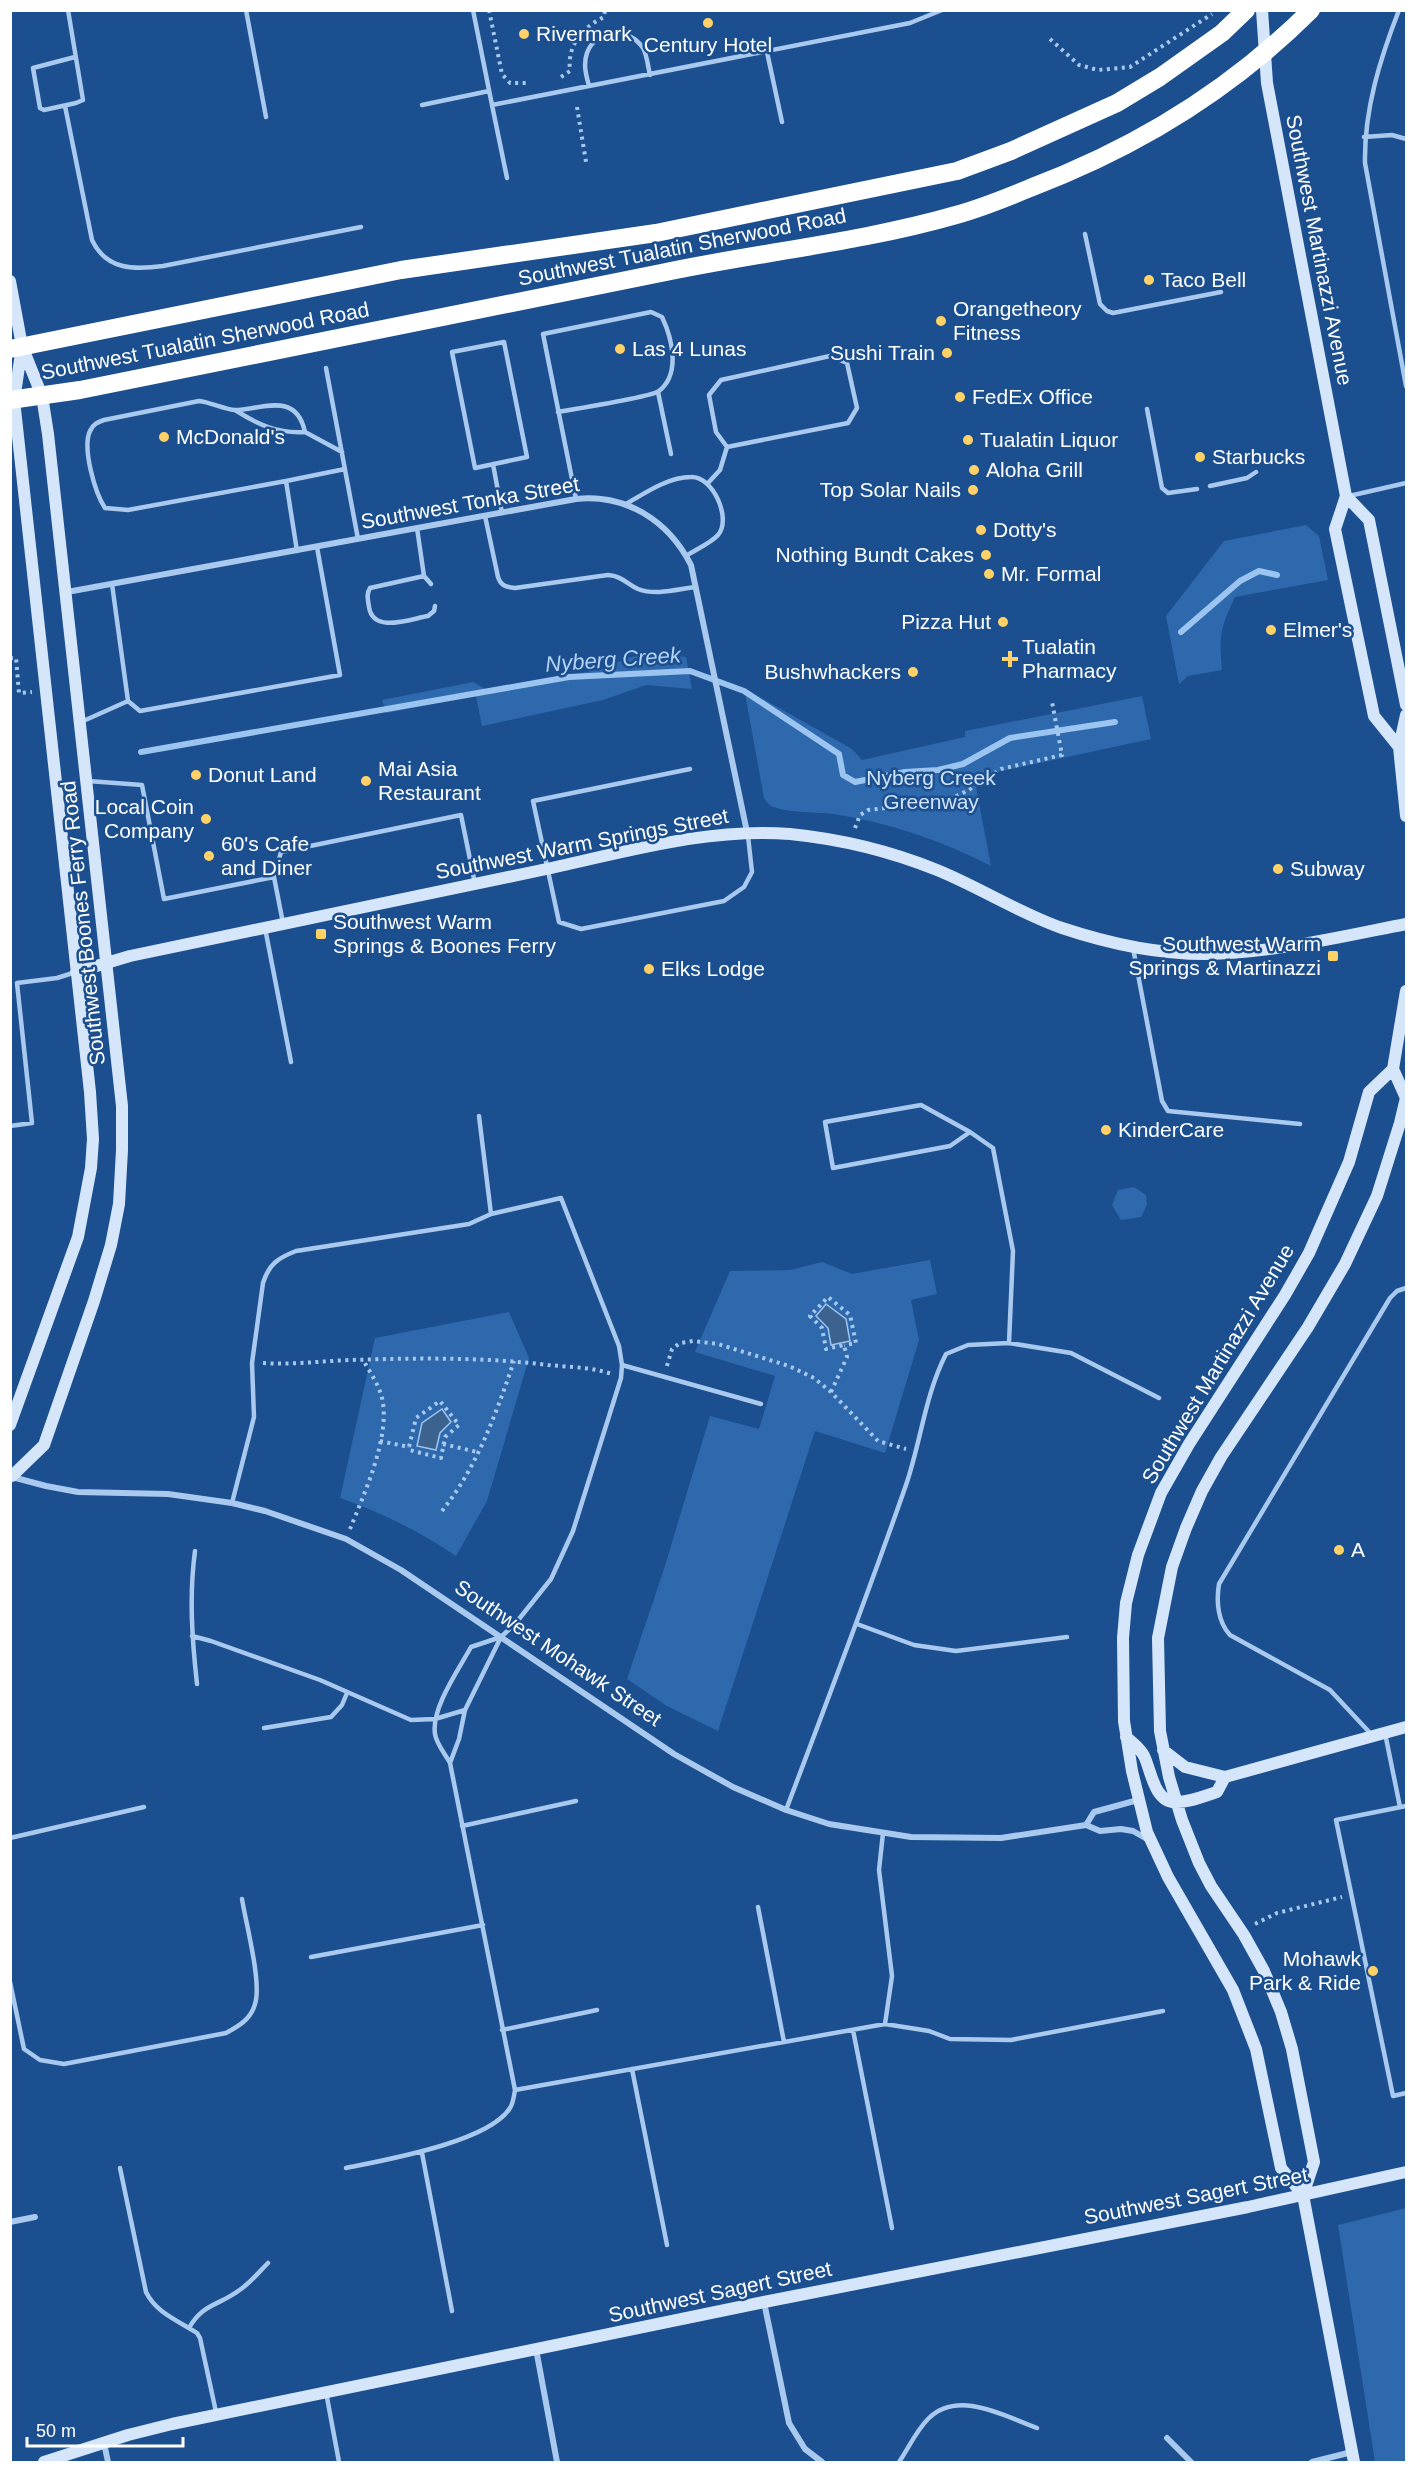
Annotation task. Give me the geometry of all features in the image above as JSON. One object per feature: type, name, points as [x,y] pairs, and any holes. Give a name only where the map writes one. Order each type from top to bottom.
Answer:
[{"type":"highway","name":"Southwest Tualatin Sherwood Road","points":[[16,347],[400,270],[656,233],[957,171],[1011,151],[1117,104],[1222,33],[1246,10]]},
{"type":"highway","name":"Southwest Tualatin Sherwood Road","points":[[12,400],[92,388],[663,272],[913,226],[959,214],[1060,177],[1134,143],[1225,86],[1263,55],[1311,10]]},
{"type":"street","name":"Southwest Martinazzi Avenue","points":[[1262,10],[1263,55],[1346,496],[1335,529],[1374,716],[1399,747]]},
{"type":"street","name":"Southwest Boones Ferry Road","points":[[10,281],[16,347],[12,400],[93,1139],[88,1192],[75,1246],[10,1425]]},
{"type":"street","name":"Southwest Boones Ferry Road","points":[[11,1473],[44,1445],[94,1301],[116,1225],[122,1150],[122,1106],[67,592],[42,396],[16,347]]},
{"type":"street","points":[[1346,496],[1369,520],[1407,705]]},
{"type":"street","name":"Southwest Tonka Street","points":[[67,592],[576,499],[602,499],[626,504],[649,515],[668,531],[686,556],[696,587],[747,832]]},
{"type":"street","points":[[1407,714],[1399,747],[1407,816]]},
{"type":"street","name":"Southwest Warm Springs Street","points":[[76,972],[130,956],[685,840],[747,832],[790,834],[851,843],[892,854],[938,871],[1061,928],[1132,946],[1172,952],[1202,954],[1300,945],[1407,924]]},
{"type":"street","points":[[1393,1069],[1407,991]]},
{"type":"street","name":"Southwest Martinazzi Avenue","points":[[1303,2195],[1314,2162],[1292,2049],[1281,2012],[1264,1971],[1199,1863],[1177,1802],[1163,1750],[1158,1703],[1158,1638],[1172,1567],[1186,1528],[1221,1457],[1308,1327],[1362,1230],[1389,1161],[1406,1098],[1393,1069],[1369,1092],[1349,1162],[1309,1253],[1285,1295],[1189,1444],[1153,1512],[1138,1555],[1126,1603],[1123,1638],[1126,1737],[1138,1800],[1150,1840],[1173,1886],[1233,1990],[1256,2049],[1281,2168],[1303,2195],[1353,2457]]},
{"type":"street","name":"Southwest Mohawk Street","points":[[11,1473],[46,1486],[78,1492],[168,1494],[232,1503],[276,1514],[346,1539],[394,1566],[692,1766],[786,1810],[829,1824],[911,1838],[1001,1838],[1086,1826],[1100,1831],[1121,1829],[1133,1831],[1150,1840]]},
{"type":"street","points":[[1163,1750],[1185,1767],[1225,1777],[1407,1727]]},
{"type":"street","points":[[1126,1737],[1142,1752],[1150,1776],[1162,1797],[1177,1802],[1217,1792],[1225,1777]]},
{"type":"street","points":[[1086,1826],[1094,1812],[1138,1800]]},
{"type":"street","name":"Southwest Sagert Street","points":[[44,2463],[104,2442],[217,2415],[1407,2172]]},
{"type":"street","points":[[10,2222],[35,2217]]},
{"type":"street","points":[[764,2302],[789,2423],[805,2449],[822,2463]]},
{"type":"street","points":[[536,2349],[557,2463]]},
{"type":"street","points":[[1167,2438],[1191,2463]]},
{"type":"street","points":[[104,2442],[108,2463]]},
{"type":"street","points":[[1312,2463],[1353,2457]]},
{"type":"lane","points":[[68,10],[82,100],[65,106],[44,110],[40,108],[33,68],[75,57]]},
{"type":"lane","points":[[246,10],[266,117]]},
{"type":"lane","points":[[473,10],[507,178]]},
{"type":"lane","points":[[492,105],[910,23],[942,10]]},
{"type":"lane","points":[[1399,10],[1381,56],[1364,137],[1365,163],[1407,386]]},
{"type":"lane","points":[[589,86],[585,65],[586,55],[598,39],[609,33],[622,33],[635,38],[644,50],[650,75]]},
{"type":"lane","points":[[767,52],[782,122]]},
{"type":"lane","points":[[422,105],[489,91]]},
{"type":"lane","points":[[65,106],[92,240],[98,252],[117,265],[145,268],[163,266],[361,227]]},
{"type":"lane","points":[[1364,137],[1392,135],[1407,139]]},
{"type":"lane","points":[[1084,234],[1100,304],[1107,311],[1113,313],[1221,292]]},
{"type":"lane","points":[[558,412],[658,392],[671,378],[673,359],[667,328],[662,317],[651,312],[543,334],[558,412],[576,499]]},
{"type":"lane","points":[[504,342],[527,457],[493,464],[475,468],[452,352],[504,342]]},
{"type":"lane","points":[[830,356],[847,363],[857,408],[848,423],[727,447],[716,432],[710,395],[721,380],[830,356]]},
{"type":"lane","points":[[326,368],[358,539]]},
{"type":"lane","points":[[658,392],[671,454]]},
{"type":"lane","points":[[342,452],[305,432],[289,433],[276,430],[254,422],[234,410],[199,401],[104,420],[94,424],[87,443],[98,498],[105,508],[128,510],[345,469]]},
{"type":"lane","points":[[234,410],[274,404],[286,408],[303,422],[305,432]]},
{"type":"lane","points":[[1147,409],[1162,488],[1168,493],[1197,489]]},
{"type":"lane","points":[[708,483],[720,470],[727,447]]},
{"type":"lane","points":[[493,464],[502,513]]},
{"type":"lane","points":[[1210,486],[1247,478],[1256,472]]},
{"type":"lane","points":[[626,504],[673,480],[703,478],[717,499],[722,525],[718,535],[686,556]]},
{"type":"lane","points":[[286,481],[297,550]]},
{"type":"lane","points":[[1346,496],[1407,483]]},
{"type":"lane","points":[[486,516],[500,584],[507,587],[515,588],[608,575],[618,575],[632,586],[646,591],[696,587]]},
{"type":"lane","points":[[417,528],[424,576],[431,584]]},
{"type":"lane","points":[[112,584],[128,701],[140,711],[340,675],[317,547]]},
{"type":"lane","points":[[424,576],[370,588],[367,592],[370,614],[378,622],[385,623],[428,616],[434,611],[435,606]]},
{"type":"lane","points":[[81,722],[128,701]]},
{"type":"lane","points":[[690,769],[533,801],[559,922],[581,929],[724,901],[744,887],[752,872],[752,853],[747,832]]},
{"type":"lane","points":[[87,781],[142,785],[164,899],[274,877]]},
{"type":"lane","points":[[283,924],[274,877],[281,852],[461,815],[475,884]]},
{"type":"lane","points":[[265,928],[291,1062]]},
{"type":"lane","points":[[1132,946],[1162,1101],[1168,1112],[1300,1124]]},
{"type":"lane","points":[[10,1126],[32,1123],[17,983],[57,978],[76,972]]},
{"type":"lane","points":[[970,1132],[950,1146],[833,1168],[825,1122],[921,1105],[970,1132],[993,1148],[1013,1251],[1009,1343]]},
{"type":"lane","points":[[479,1116],[490,1214]]},
{"type":"lane","points":[[232,1503],[254,1417],[252,1363],[263,1283],[267,1271],[278,1258],[296,1251],[469,1224],[490,1214],[561,1198],[619,1346],[622,1365],[621,1378],[573,1531],[551,1579],[515,1624],[501,1637],[465,1710],[459,1738],[450,1763]]},
{"type":"lane","points":[[1407,1288],[1397,1291],[1390,1298],[1219,1584],[1217,1595],[1220,1615],[1230,1635],[1330,1690],[1379,1734],[1403,1807],[1336,1820],[1393,2096],[1407,2093]]},
{"type":"lane","points":[[786,1810],[857,1624],[915,1452],[934,1377],[946,1354],[968,1345],[1009,1343],[1071,1353],[1159,1398]]},
{"type":"lane","points":[[622,1365],[761,1404]]},
{"type":"lane","points":[[195,1551],[190,1584],[197,1684]]},
{"type":"lane","points":[[857,1624],[914,1645],[956,1651],[1067,1637]]},
{"type":"lane","points":[[192,1636],[320,1680],[411,1720],[435,1719],[465,1710]]},
{"type":"lane","points":[[346,2168],[422,2153],[491,2126],[510,2108],[515,2090],[450,1763],[434,1736],[435,1719],[471,1647],[501,1637]]},
{"type":"lane","points":[[264,1728],[331,1717],[342,1705],[347,1693]]},
{"type":"lane","points":[[462,1826],[576,1801]]},
{"type":"lane","points":[[10,1838],[144,1808]]},
{"type":"lane","points":[[883,1833],[879,1870],[892,1976],[885,2024]]},
{"type":"lane","points":[[10,1982],[24,2049],[40,2060],[64,2064],[226,2033],[240,2025],[249,2016],[255,2004],[258,1989],[242,1899]]},
{"type":"lane","points":[[758,1907],[784,2042]]},
{"type":"lane","points":[[311,1957],[483,1925]]},
{"type":"lane","points":[[502,2030],[597,2010]]},
{"type":"lane","points":[[515,2090],[885,2024],[929,2031],[950,2039],[1011,2040],[1163,2011]]},
{"type":"lane","points":[[853,2030],[892,2228]]},
{"type":"lane","points":[[632,2069],[667,2245]]},
{"type":"lane","points":[[422,2153],[452,2311]]},
{"type":"lane","points":[[120,2168],[147,2292],[156,2306],[197,2333],[200,2338],[217,2415]]},
{"type":"lane","points":[[189,2328],[202,2310],[222,2302],[241,2289],[268,2263]]},
{"type":"lane","points":[[326,2392],[339,2463]]},
{"type":"lane","points":[[899,2463],[926,2421],[936,2411],[958,2405],[973,2405],[1037,2428]]},
{"type":"path","points":[[489,10],[505,80],[514,85],[530,83]]},
{"type":"path","points":[[557,77],[569,73],[569,60],[576,41],[590,24],[604,17],[605,10]]},
{"type":"path","points":[[1050,39],[1079,66],[1098,70],[1130,67],[1217,10]]},
{"type":"path","points":[[577,107],[586,162]]},
{"type":"path","points":[[10,658],[16,658],[19,693],[45,690]]},
{"type":"path","points":[[851,843],[860,815],[868,810],[930,803],[952,798],[1001,770],[1062,755],[1052,702]]},
{"type":"path","points":[[828,1297],[850,1315],[856,1343],[844,1345],[826,1349],[822,1328],[810,1316],[828,1297]]},
{"type":"path","points":[[664,1375],[672,1349],[680,1343],[693,1341],[718,1344],[789,1366],[814,1378],[831,1392],[878,1441],[915,1452]]},
{"type":"path","points":[[831,1392],[847,1357],[844,1345]]},
{"type":"path","points":[[346,1539],[363,1496],[380,1441],[383,1422],[382,1398],[362,1360]]},
{"type":"path","points":[[252,1363],[292,1365],[362,1360],[514,1361],[602,1371],[621,1378]]},
{"type":"path","points":[[442,1511],[459,1489],[495,1416],[514,1361]]},
{"type":"path","points":[[380,1441],[409,1447],[409,1450],[441,1458],[445,1437],[459,1425],[440,1401],[416,1418],[409,1447]]},
{"type":"path","points":[[443,1444],[477,1452]]},
{"type":"path","points":[[1240,1931],[1277,1913],[1351,1895]]},
{"type":"green space","points":[[1306,525],[1319,536],[1328,580],[1235,597],[1222,633],[1222,670],[1188,676],[1179,684],[1166,616],[1224,541]]},
{"type":"green space","points":[[643,653],[686,657],[692,689],[646,685],[603,700],[482,726],[476,696],[386,713],[382,700],[473,682],[489,691],[596,670]]},
{"type":"green space","name":"Nyberg Creek Greenway","points":[[744,688],[852,749],[862,760],[965,737],[965,731],[1142,696],[1151,739],[988,774],[976,787],[991,866],[934,840],[875,822],[834,814],[780,809],[768,804],[764,798]]},
{"type":"green space","points":[[1134,1187],[1146,1195],[1147,1205],[1141,1217],[1121,1220],[1112,1205],[1118,1190]]},
{"type":"green space","points":[[930,1260],[937,1294],[911,1300],[919,1340],[885,1453],[815,1431],[718,1731],[667,1706],[627,1679],[664,1569],[710,1416],[759,1429],[775,1376],[695,1352],[730,1271],[790,1270],[822,1262],[852,1274]]},
{"type":"green space","points":[[509,1312],[529,1358],[487,1501],[456,1556],[400,1523],[340,1498],[375,1338]]},
{"type":"green space","points":[[1406,2208],[1406,2462],[1375,2462],[1338,2225]]},
{"type":"shaded area","points":[[826,1304],[846,1319],[850,1341],[831,1345],[828,1328],[816,1316]]},
{"type":"shaded area","points":[[442,1409],[451,1422],[440,1433],[436,1450],[417,1446],[422,1423]]},
{"type":"waterway","name":"Nyberg Creek","points":[[1181,632],[1240,581],[1259,571],[1277,575]]},
{"type":"waterway","name":"Nyberg Creek","points":[[141,752],[569,677],[690,671],[744,691],[839,754],[843,775],[855,782],[905,772],[938,770],[963,764],[1010,738],[1115,722]]},
{"type":"place","name":"Century Hotel","points":[[708,23]]},
{"type":"place","name":"Rivermark","points":[[524,34]]},
{"type":"place","name":"Taco Bell","points":[[1149,280]]},
{"type":"place","name":"Orangetheory Fitness","points":[[941,321]]},
{"type":"place","name":"Las 4 Lunas","points":[[620,349]]},
{"type":"place","name":"Sushi Train","points":[[947,353]]},
{"type":"place","name":"FedEx Office","points":[[960,397]]},
{"type":"place","name":"McDonald's","points":[[164,437]]},
{"type":"place","name":"Tualatin Liquor","points":[[968,440]]},
{"type":"place","name":"Starbucks","points":[[1200,457]]},
{"type":"place","name":"Aloha Grill","points":[[974,470]]},
{"type":"place","name":"Top Solar Nails","points":[[973,490]]},
{"type":"place","name":"Dotty's","points":[[981,530]]},
{"type":"place","name":"Nothing Bundt Cakes","points":[[986,555]]},
{"type":"place","name":"Mr. Formal","points":[[989,574]]},
{"type":"place","name":"Pizza Hut","points":[[1003,622]]},
{"type":"place","name":"Elmer's","points":[[1271,630]]},
{"type":"place","name":"Tualatin Pharmacy","points":[[1010,659]]},
{"type":"place","name":"Bushwhackers","points":[[913,672]]},
{"type":"place","name":"Donut Land","points":[[196,775]]},
{"type":"place","name":"Mai Asia Restaurant","points":[[366,781]]},
{"type":"place","name":"Local Coin Company","points":[[206,819]]},
{"type":"place","name":"60's Cafe and Diner","points":[[209,856]]},
{"type":"place","name":"Subway","points":[[1278,869]]},
{"type":"place","name":"Southwest Warm Springs & Boones Ferry","points":[[321,934]]},
{"type":"place","name":"Southwest Warm Springs & Martinazzi","points":[[1333,956]]},
{"type":"place","name":"Elks Lodge","points":[[649,969]]},
{"type":"place","name":"KinderCare","points":[[1106,1130]]},
{"type":"place","name":"A","points":[[1339,1550]]},
{"type":"place","name":"Mohawk Park & Ride","points":[[1373,1971]]}]
